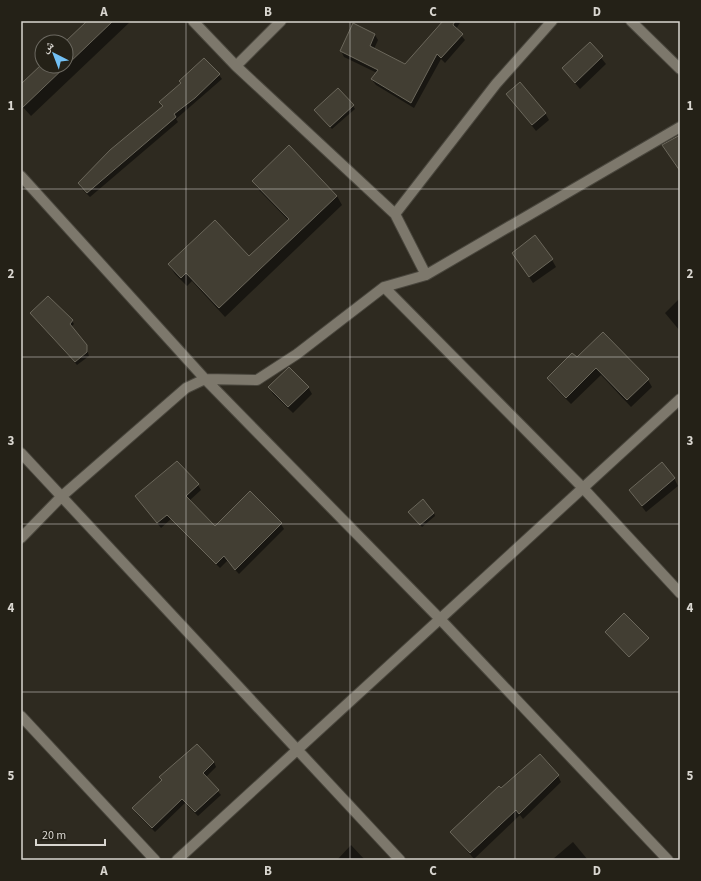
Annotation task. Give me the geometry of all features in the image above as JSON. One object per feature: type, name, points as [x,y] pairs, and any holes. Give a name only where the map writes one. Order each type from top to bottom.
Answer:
[{"type":"street","points":[[193,21],[236,66],[394,214],[426,275]]},
{"type":"street","points":[[236,66],[281,21]]},
{"type":"street","points":[[394,214],[496,84],[552,21]]},
{"type":"street","points":[[631,21],[680,69]]},
{"type":"street","points":[[21,538],[62,496],[186,388],[205,379],[257,380],[297,354],[384,287],[426,275],[680,128]]},
{"type":"street","points":[[21,176],[205,379],[440,619],[668,860]]},
{"type":"street","points":[[384,287],[583,488],[680,593]]},
{"type":"street","points":[[177,860],[680,399]]},
{"type":"street","points":[[21,453],[400,860]]},
{"type":"street","points":[[21,716],[155,860]]},
{"type":"building","points":[[87,21],[113,21],[74,58],[73,34]]},
{"type":"building","points":[[443,21],[455,21],[453,25],[463,34],[441,58],[437,54],[411,103],[371,79],[378,70],[340,51],[353,23],[375,34],[370,46],[405,64]]},
{"type":"building","points":[[590,42],[603,56],[575,83],[562,68]]},
{"type":"building","points":[[204,58],[220,74],[195,98],[174,114],[176,117],[87,193],[78,183],[110,150],[163,106],[159,102],[181,83],[179,81]]},
{"type":"building","points":[[34,72],[34,74],[58,74],[21,109],[21,84]]},
{"type":"building","points":[[520,82],[546,113],[532,125],[506,94]]},
{"type":"building","points":[[338,88],[354,105],[330,127],[314,110]]},
{"type":"building","points":[[680,135],[680,171],[662,145]]},
{"type":"building","points":[[289,145],[337,196],[219,308],[186,273],[181,278],[168,264],[215,220],[249,256],[289,219],[252,181]]},
{"type":"building","points":[[535,235],[553,259],[529,277],[512,253]]},
{"type":"building","points":[[48,296],[73,320],[70,324],[87,345],[87,352],[75,362],[30,313]]},
{"type":"building","points":[[603,332],[649,379],[627,400],[596,368],[566,398],[547,378],[572,353],[577,357]]},
{"type":"building","points":[[289,367],[309,387],[288,407],[268,387]]},
{"type":"building","points":[[177,461],[199,484],[186,496],[215,526],[250,491],[282,523],[235,570],[224,556],[216,564],[167,515],[157,523],[135,496]]},
{"type":"building","points":[[662,462],[675,478],[642,506],[629,490]]},
{"type":"building","points":[[423,499],[434,513],[420,525],[408,512]]},
{"type":"building","points":[[624,613],[649,638],[629,657],[605,632]]},
{"type":"building","points":[[197,744],[214,762],[203,773],[219,790],[195,812],[182,799],[152,828],[132,808],[162,780],[159,777]]},
{"type":"building","points":[[540,754],[559,775],[519,814],[516,810],[470,853],[450,832],[499,786],[501,788]]}]
